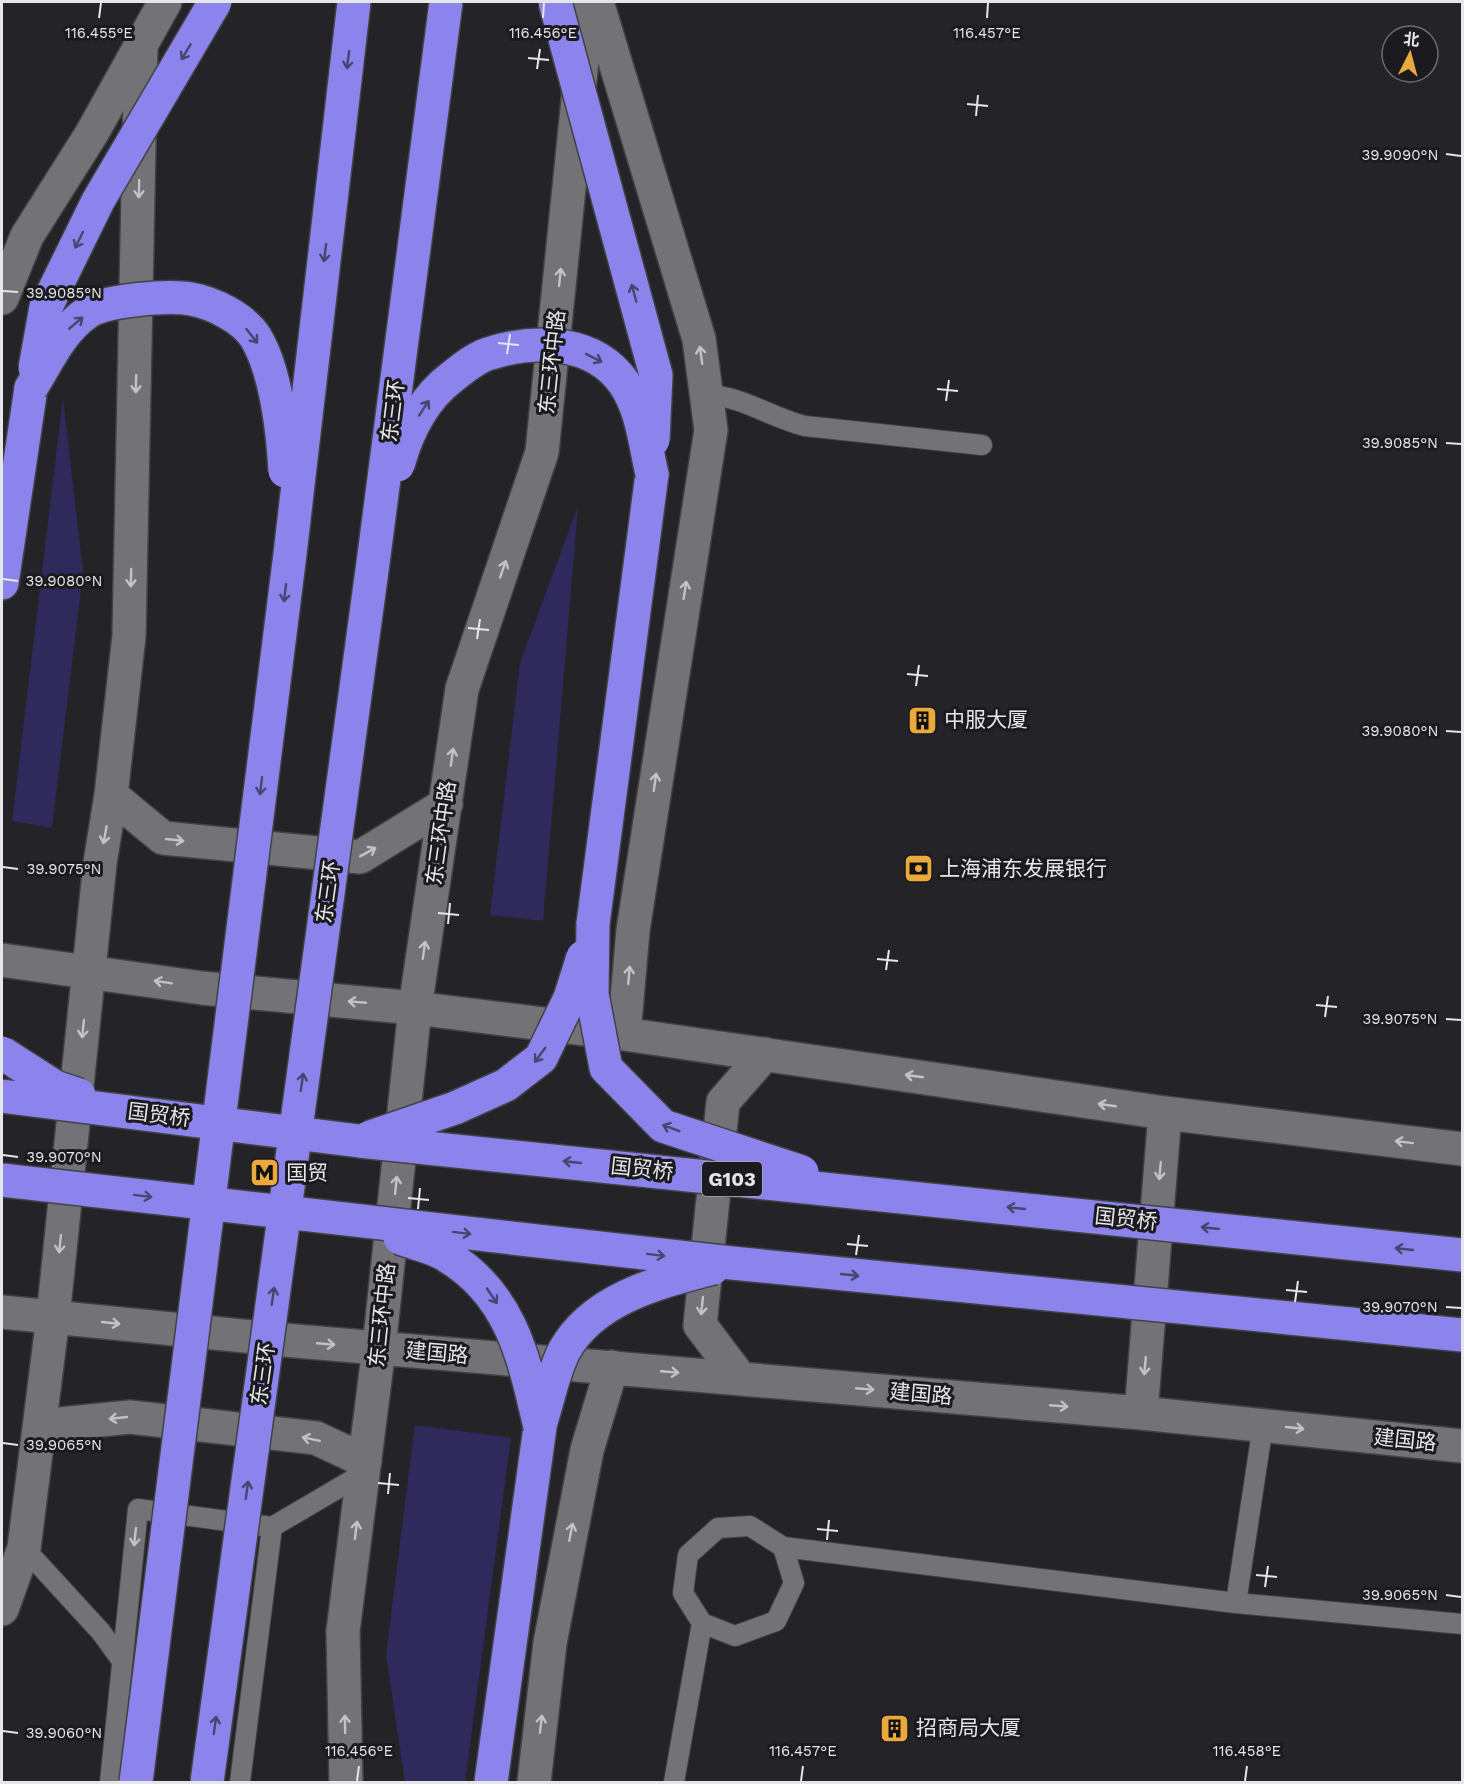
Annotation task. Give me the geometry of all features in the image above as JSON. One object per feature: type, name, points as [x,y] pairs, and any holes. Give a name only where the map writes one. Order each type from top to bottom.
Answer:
[{"type":"highway","points":[[2,583],[31,388],[46,307],[98,201],[215,2]]},
{"type":"highway","points":[[136,1782],[290,554],[354,2]]},
{"type":"highway","name":"东三环","points":[[207,1782],[373,562],[446,2]]},
{"type":"highway","points":[[555,2],[656,375],[652,474],[593,924],[592,994],[606,1068],[663,1126],[866,1192]]},
{"type":"highway","points":[[31,388],[67,330],[90,311],[114,302],[191,299],[230,314],[256,337],[274,387],[283,436],[290,554]]},
{"type":"highway","points":[[373,562],[404,444],[425,404],[450,378],[489,353],[543,344],[573,347],[601,360],[623,383],[637,409],[652,474]]},
{"type":"highway","points":[[359,1141],[455,1108],[506,1085],[541,1058],[570,998],[593,924]]},
{"type":"highway","points":[[2,1053],[55,1087],[129,1111]]},
{"type":"highway","name":"国贸桥","points":[[2,1096],[359,1141],[1462,1255]]},
{"type":"highway","points":[[2,1180],[732,1263],[1462,1335]]},
{"type":"highway","points":[[2,1205],[26,1198],[109,1192]]},
{"type":"highway","points":[[351,1220],[446,1255],[483,1283],[511,1324],[540,1427]]},
{"type":"highway","points":[[491,1782],[540,1427],[564,1352],[581,1325],[623,1298],[655,1284],[732,1263]]},
{"type":"highway","points":[[127,1782],[142,1740]]},
{"type":"street","points":[[2,298],[27,236],[92,133],[165,2]]},
{"type":"street","name":"东三环中路","points":[[346,1782],[343,1631],[379,1348],[415,1008],[462,689],[542,452],[588,2]]},
{"type":"street","points":[[597,2],[699,339],[711,430],[633,930],[624,1034]]},
{"type":"street","points":[[2,1609],[24,1548],[40,1426],[100,863],[111,795],[129,636],[141,46]]},
{"type":"street","points":[[111,795],[163,838],[360,857],[446,804]]},
{"type":"street","points":[[2,960],[88,970],[202,988],[415,1008],[624,1034],[1165,1113],[1462,1149]]},
{"type":"street","points":[[740,1378],[700,1325],[723,1102],[765,1054]]},
{"type":"street","points":[[1141,1413],[1165,1113]]},
{"type":"street","name":"建国路","points":[[2,1312],[379,1348],[1141,1413],[1462,1446]]},
{"type":"street","points":[[534,1782],[550,1643],[587,1450],[612,1367]]},
{"type":"street","points":[[40,1426],[130,1417],[316,1438],[364,1467]]},
{"type":"lane","points":[[706,395],[728,395],[779,420],[805,426],[982,445]]},
{"type":"lane","points":[[1236,1603],[1263,1425]]},
{"type":"lane","points":[[110,1782],[138,1509],[272,1527],[364,1467]]},
{"type":"lane","points":[[783,1547],[794,1584],[776,1621],[735,1636],[702,1623],[683,1593],[688,1555],[718,1528],[750,1526],[783,1547],[1236,1603],[1462,1624]]},
{"type":"lane","points":[[240,1782],[272,1527]]},
{"type":"lane","points":[[24,1548],[101,1632],[122,1661]]},
{"type":"lane","points":[[674,1782],[702,1623]]},
{"type":"shaded area","points":[[63,398],[83,572],[52,828],[12,821]]},
{"type":"shaded area","points":[[578,506],[543,921],[490,915],[520,663]]},
{"type":"shaded area","points":[[415,1425],[511,1438],[465,1782],[405,1782],[386,1655]]},
{"type":"place","name":"中服大厦","points":[[923,720]]},
{"type":"place","name":"上海浦东发展银行","points":[[918,869]]},
{"type":"place","name":"国贸","points":[[265,1173]]},
{"type":"place","name":"招商局大厦","points":[[895,1728]]}]
